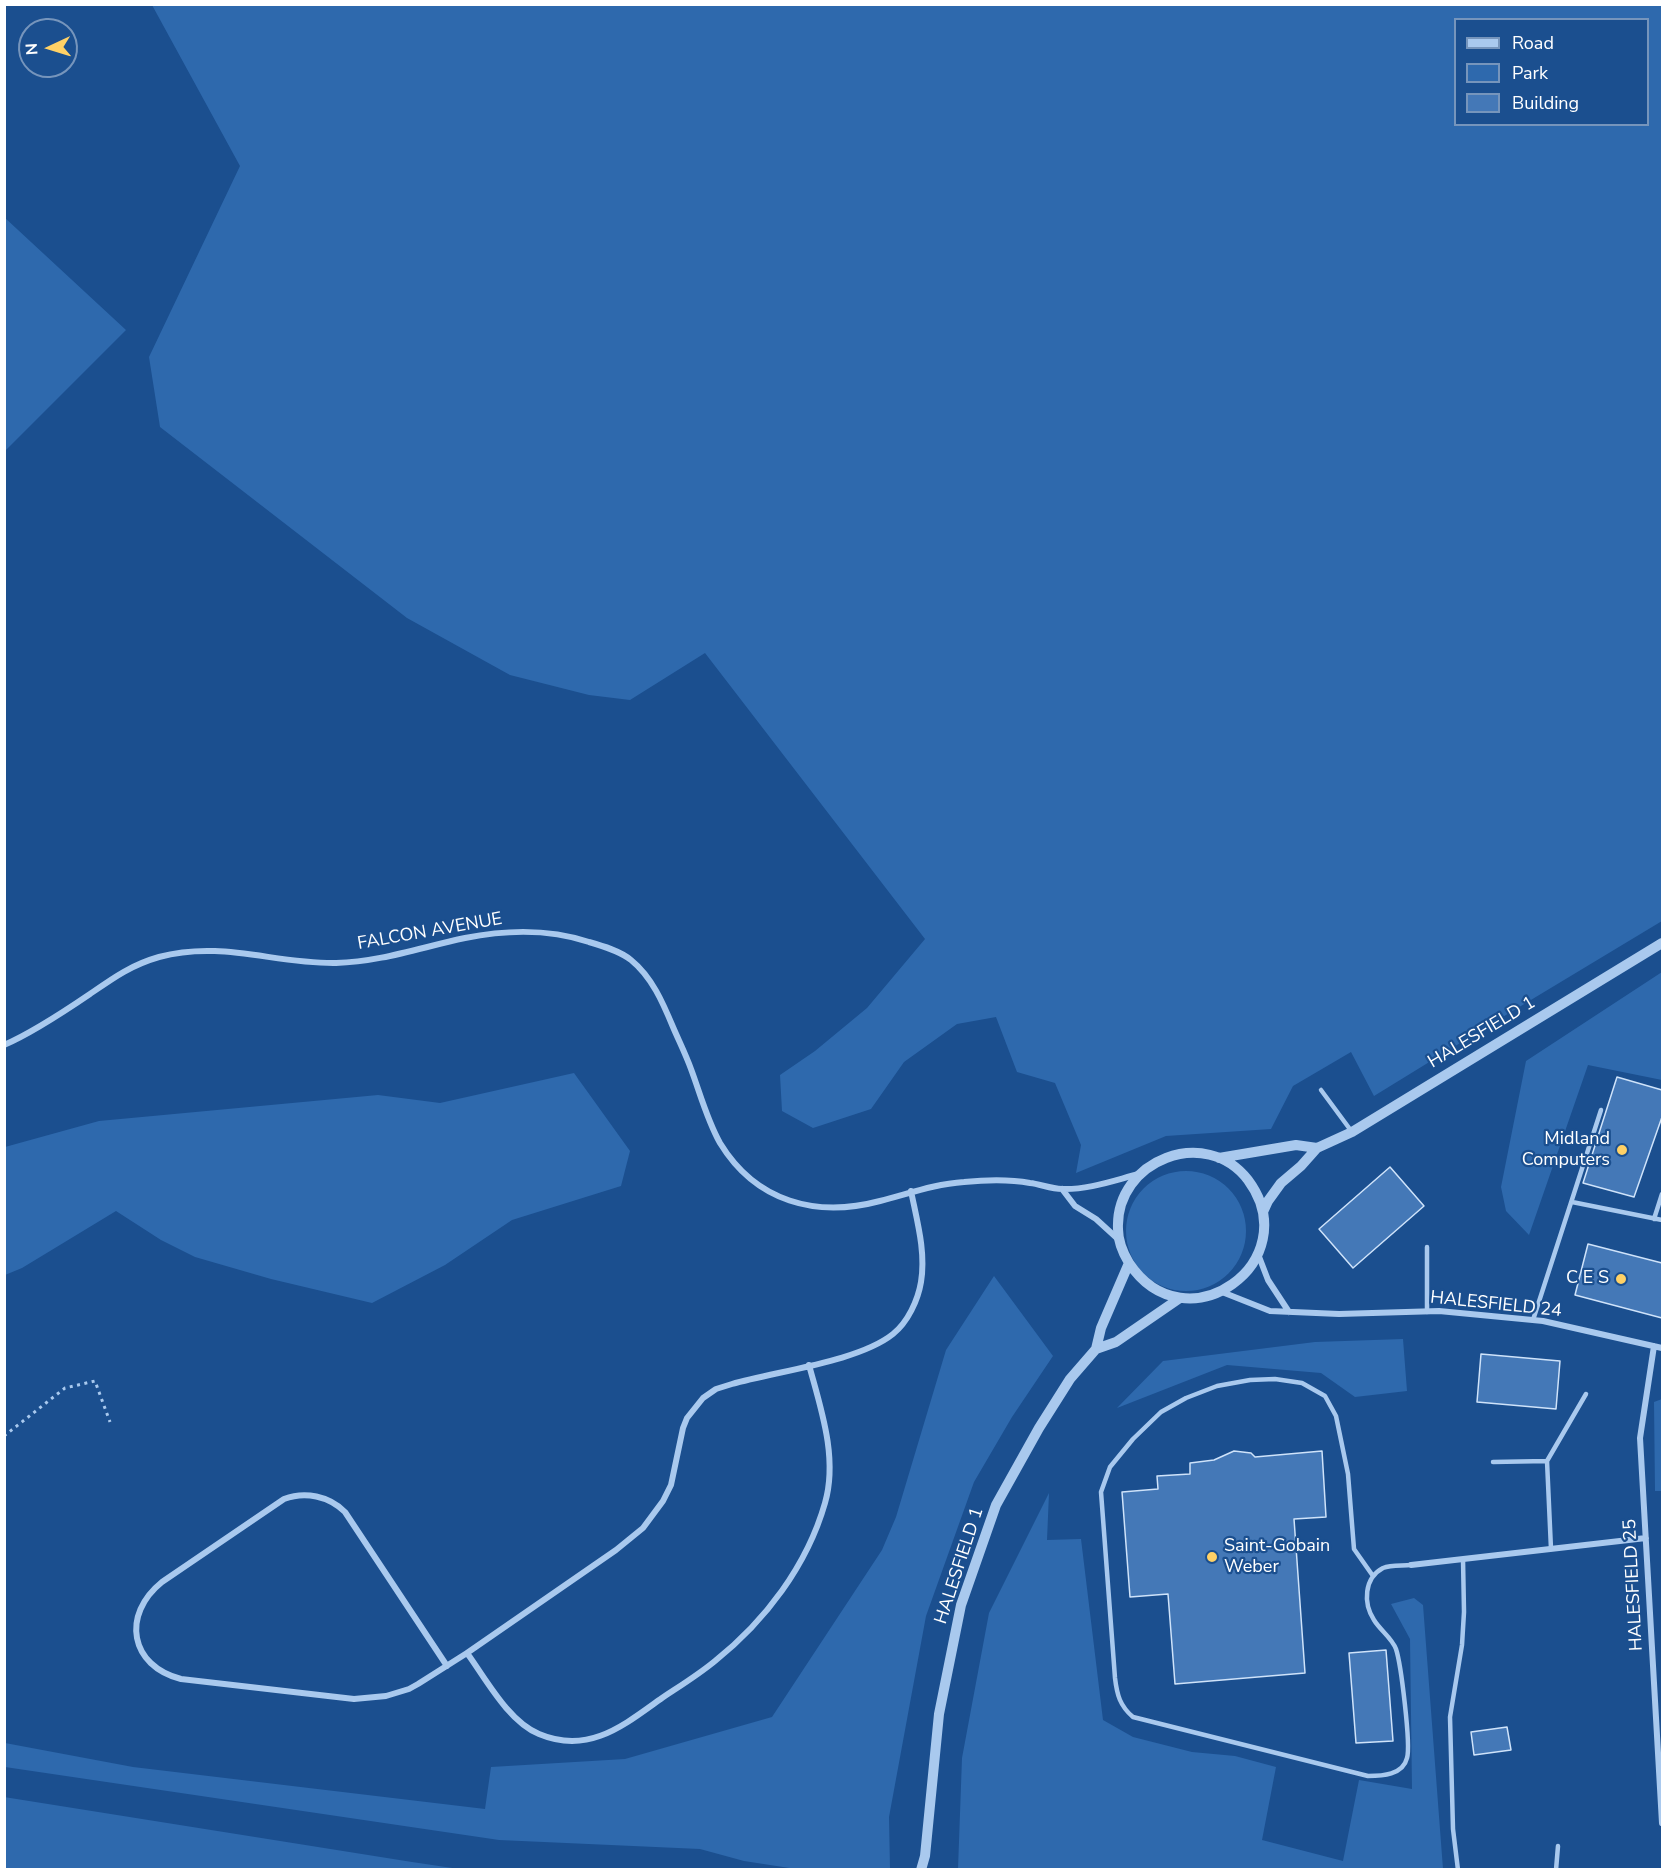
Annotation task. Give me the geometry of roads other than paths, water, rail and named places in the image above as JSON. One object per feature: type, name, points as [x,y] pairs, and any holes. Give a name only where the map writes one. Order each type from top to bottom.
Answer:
[{"type":"street","name":"FALCON AVENUE","points":[[4,1045],[75,1004],[118,974],[141,963],[175,953],[227,950],[286,959],[335,963],[379,959],[483,935],[530,933],[564,935],[618,952],[630,959],[646,976],[668,1015],[719,1141],[740,1170],[753,1182],[781,1197],[812,1207],[863,1205],[937,1185],[987,1180],[1028,1182],[1062,1189],[1091,1186],[1140,1174]]},
{"type":"street","name":"HALESFIELD 1","points":[[1263,1212],[1248,1180],[1235,1168],[1219,1158],[1183,1153],[1160,1160],[1131,1183],[1121,1205],[1118,1229],[1129,1263],[1150,1287],[1180,1298],[1202,1298],[1222,1292],[1240,1280],[1258,1254],[1263,1233],[1263,1212],[1268,1201],[1281,1184],[1317,1148],[1352,1132],[1662,943]]},
{"type":"street","name":"HALESFIELD 1","points":[[1219,1158],[1296,1145],[1317,1148]]},
{"type":"street","points":[[1062,1189],[1075,1206],[1096,1219],[1120,1241]]},
{"type":"street","points":[[447,1666],[345,1512],[336,1504],[303,1494],[284,1499],[162,1582],[151,1591],[136,1620],[139,1643],[143,1653],[150,1663],[169,1676],[354,1699],[386,1696],[409,1689],[447,1666],[467,1653],[616,1550],[643,1528],[663,1501],[671,1485],[683,1428],[694,1407],[703,1398],[716,1389],[732,1384],[848,1355],[877,1344],[894,1333],[908,1318],[921,1282],[922,1256],[911,1191]]},
{"type":"street","points":[[1258,1254],[1268,1280],[1289,1312]]},
{"type":"street","name":"HALESFIELD 1","points":[[921,1869],[925,1856],[939,1714],[961,1605],[996,1505],[1039,1428],[1070,1379],[1096,1349],[1101,1328],[1129,1263]]},
{"type":"street","name":"HALESFIELD 24","points":[[1222,1292],[1270,1311],[1339,1314],[1439,1311],[1533,1320],[1662,1348]]},
{"type":"street","name":"HALESFIELD 1","points":[[1096,1349],[1116,1342],[1180,1298]]},
{"type":"street","name":"HALESFIELD 25","points":[[1654,1346],[1640,1438],[1662,1823]]},
{"type":"street","points":[[467,1653],[518,1720],[538,1734],[569,1741],[606,1735],[714,1661],[751,1628],[784,1588],[808,1548],[825,1503],[830,1468],[828,1444],[809,1365]]},
{"type":"street","points":[[1411,1565],[1646,1538]]},
{"type":"street","name":"HALESFIELD 1","points":[[925,1856],[927,1869]]},
{"type":"lane","points":[[1321,1090],[1352,1132]]},
{"type":"lane","points":[[1533,1320],[1601,1110]]},
{"type":"lane","points":[[1654,1219],[1662,1194]]},
{"type":"lane","points":[[1572,1202],[1662,1220]]},
{"type":"lane","points":[[1427,1247],[1427,1312]]},
{"type":"lane","points":[[1372,1576],[1354,1549],[1348,1474],[1336,1416],[1324,1396],[1302,1383],[1275,1379],[1250,1380],[1217,1386],[1186,1398],[1161,1412],[1133,1439],[1110,1467],[1101,1492],[1115,1678],[1117,1695],[1123,1708],[1133,1717],[1368,1776],[1393,1773],[1403,1766],[1407,1759],[1408,1744],[1401,1668],[1395,1647],[1373,1619],[1367,1604],[1368,1588],[1372,1576],[1385,1567],[1411,1565]]},
{"type":"lane","points":[[1551,1549],[1547,1461],[1586,1394]]},
{"type":"lane","points":[[1493,1462],[1547,1461]]},
{"type":"lane","points":[[1458,1869],[1453,1829],[1450,1717],[1462,1645],[1463,1559]]},
{"type":"lane","points":[[1556,1869],[1558,1846]]},
{"type":"place","name":"Midland Computers","points":[[1622,1150]]},
{"type":"place","name":"C E S","points":[[1621,1279]]},
{"type":"place","name":"Saint-Gobain Weber","points":[[1212,1557]]}]
